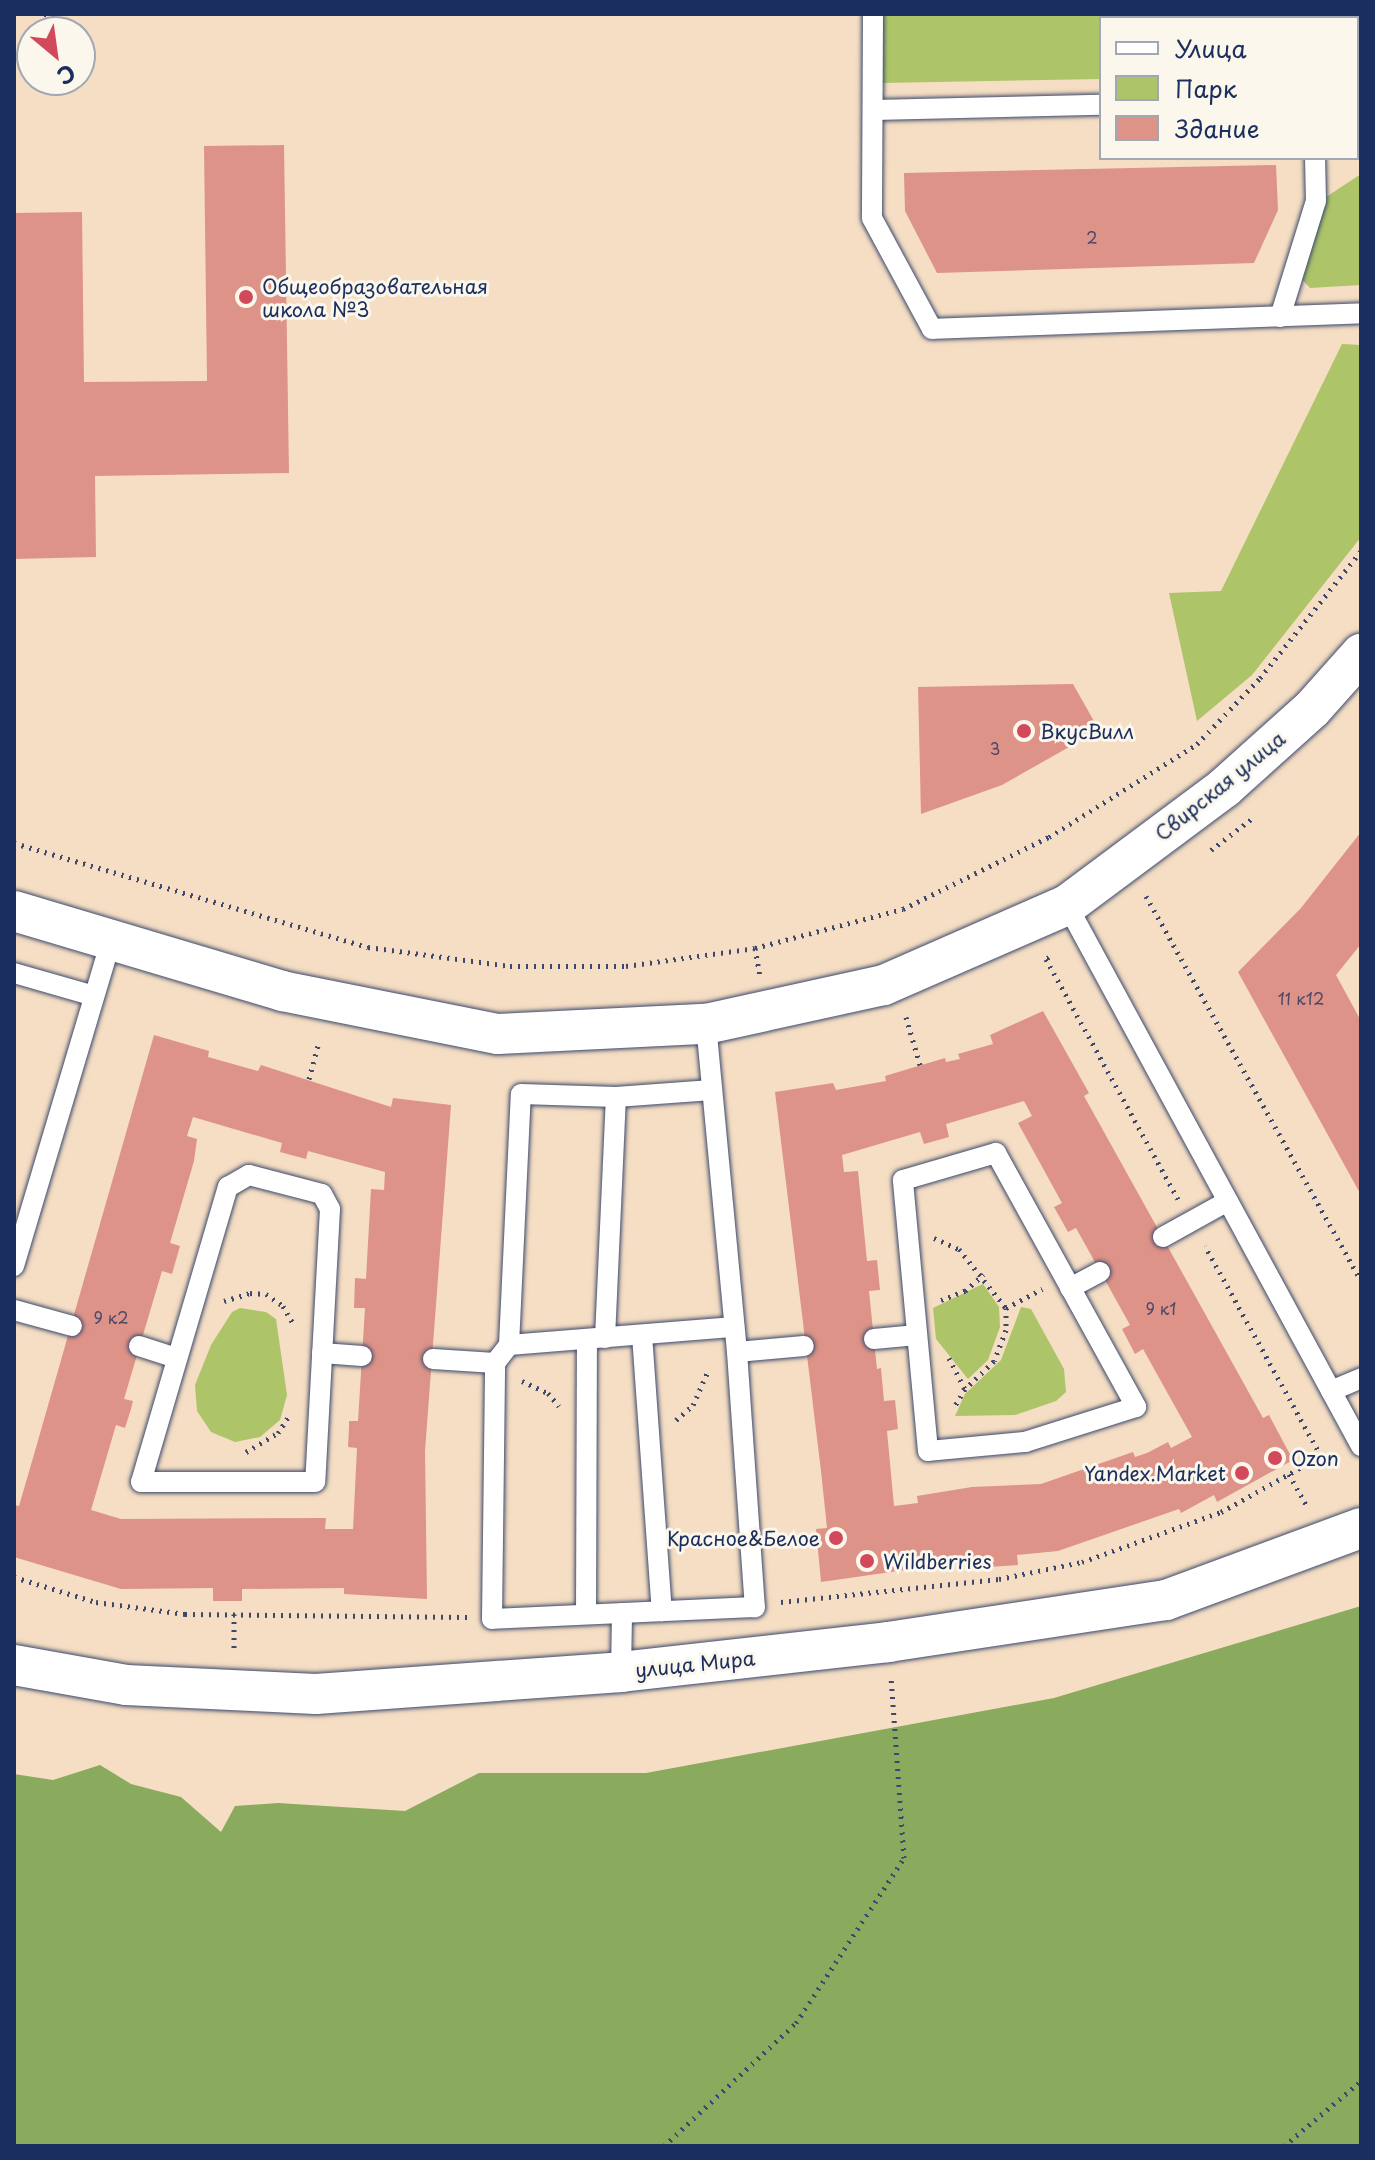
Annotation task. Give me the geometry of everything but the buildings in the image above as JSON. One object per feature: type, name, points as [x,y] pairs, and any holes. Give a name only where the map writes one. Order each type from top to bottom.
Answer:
[{"type":"street","name":"Свирская улица","points":[[14,911],[282,991],[498,1034],[706,1024],[884,985],[1067,905],[1224,788],[1312,709],[1361,654]]},
{"type":"street","name":"улица Мира","points":[[14,1665],[126,1685],[316,1694],[621,1672],[888,1642],[1166,1600],[1361,1528]]},
{"type":"lane","points":[[873,14],[872,218],[932,329],[1361,313]]},
{"type":"lane","points":[[873,110],[1099,105]]},
{"type":"lane","points":[[1280,317],[1316,201],[1315,160]]},
{"type":"lane","points":[[1067,905],[1361,1446]]},
{"type":"lane","points":[[14,1263],[111,940]]},
{"type":"lane","points":[[14,973],[94,996]]},
{"type":"lane","points":[[706,1024],[737,1352],[755,1607],[492,1619],[495,1368],[509,1345],[521,1094],[616,1097],[712,1090]]},
{"type":"lane","points":[[586,1614],[587,1423],[616,1097]]},
{"type":"lane","points":[[996,1153],[1067,1282],[1136,1407],[1025,1442],[928,1451],[903,1180],[996,1153]]},
{"type":"lane","points":[[249,1175],[322,1194],[330,1209],[315,1482],[141,1482],[177,1358],[228,1187],[249,1175]]},
{"type":"lane","points":[[1163,1237],[1228,1201]]},
{"type":"lane","points":[[1067,1282],[1100,1272]]},
{"type":"lane","points":[[14,1310],[72,1326]]},
{"type":"lane","points":[[509,1345],[734,1327]]},
{"type":"lane","points":[[642,1335],[662,1611]]},
{"type":"lane","points":[[874,1339],[917,1335]]},
{"type":"lane","points":[[139,1346],[177,1358]]},
{"type":"lane","points":[[737,1352],[804,1346]]},
{"type":"lane","points":[[322,1353],[362,1356]]},
{"type":"lane","points":[[433,1359],[495,1368]]},
{"type":"lane","points":[[1331,1391],[1361,1378]]},
{"type":"lane","points":[[621,1672],[622,1613]]},
{"type":"path","points":[[44,14],[56,14]]},
{"type":"path","points":[[14,843],[368,947],[510,966],[626,966],[755,948],[903,909],[1049,837],[1197,744],[1260,678],[1361,551]]},
{"type":"path","points":[[1146,896],[1361,1280]]},
{"type":"path","points":[[906,1017],[920,1065]]},
{"type":"path","points":[[309,1079],[319,1042]]},
{"type":"path","points":[[928,1451],[965,1389],[994,1361],[1006,1330],[1006,1308],[984,1274],[959,1249],[930,1236]]},
{"type":"path","points":[[914,1304],[946,1300],[984,1274]]},
{"type":"path","points":[[1006,1308],[1067,1282]]},
{"type":"path","points":[[213,1311],[229,1297],[266,1294],[283,1306],[302,1353],[322,1353]]},
{"type":"path","points":[[649,1431],[681,1418],[693,1405],[734,1327]]},
{"type":"path","points":[[495,1368],[535,1385],[563,1411],[587,1423]]},
{"type":"path","points":[[223,1482],[240,1455],[278,1433],[291,1412]]},
{"type":"path","points":[[1289,1474],[1307,1508]]},
{"type":"path","points":[[14,1577],[96,1602],[185,1614],[492,1619]]},
{"type":"path","points":[[664,2146],[796,2023],[904,1858],[888,1642]]},
{"type":"path","points":[[1284,2146],[1361,2081]]},
{"type":"green space","points":[[881,14],[1361,14],[1359,135],[1359,16],[1099,16],[1099,79],[881,83]]},
{"type":"green space","points":[[1361,174],[1361,285],[1310,288],[1292,269],[1323,199]]},
{"type":"green space","points":[[1342,344],[1361,345],[1361,537],[1252,675],[1197,721],[1169,593],[1221,591]]},
{"type":"green space","points":[[983,1284],[999,1307],[1000,1327],[988,1360],[968,1379],[936,1339],[933,1308]]},
{"type":"green space","points":[[1021,1307],[1031,1309],[1064,1369],[1066,1392],[1056,1401],[1015,1415],[955,1416],[965,1394],[1001,1360]]},
{"type":"green space","points":[[240,1308],[266,1312],[276,1319],[287,1395],[280,1420],[260,1437],[235,1442],[211,1432],[197,1411],[195,1385],[211,1345],[232,1312]]},
{"type":"green space","points":[[1361,1606],[1361,2146],[14,2146],[14,1774],[53,1780],[100,1765],[131,1784],[181,1797],[221,1832],[235,1806],[278,1803],[405,1811],[479,1773],[646,1773],[1054,1698]]},
{"type":"place","name":"Общеобразовательная школа №3","points":[[246,297]]},
{"type":"place","name":"ВкусВилл","points":[[1024,731]]},
{"type":"place","name":"Ozon","points":[[1275,1458]]},
{"type":"place","name":"Yandex.Market","points":[[1242,1473]]},
{"type":"place","name":"Красное&Белое","points":[[836,1538]]},
{"type":"place","name":"Wildberries","points":[[867,1561]]}]
